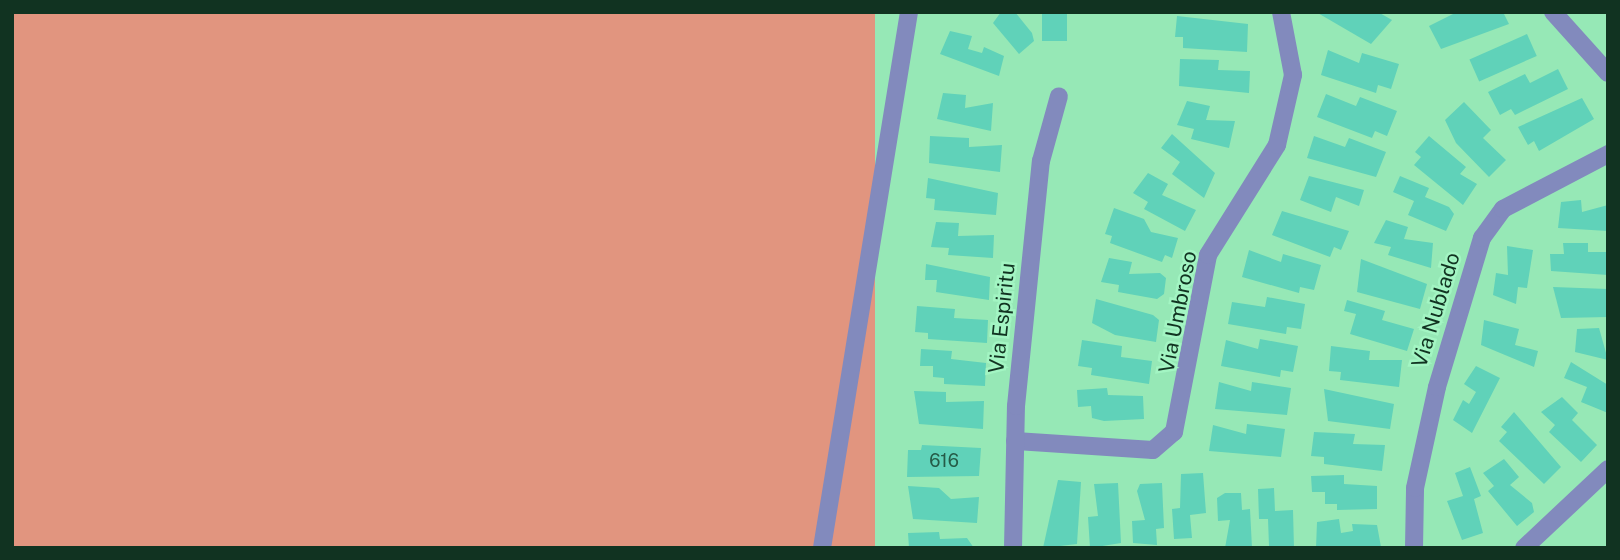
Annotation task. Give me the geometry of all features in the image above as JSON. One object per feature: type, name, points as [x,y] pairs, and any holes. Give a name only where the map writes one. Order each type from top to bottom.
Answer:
[{"type":"street","points":[[822,548],[909,12]]},
{"type":"street","name":"Via Umbroso","points":[[1016,441],[1153,450],[1174,432],[1208,255],[1277,145],[1293,75],[1281,12]]},
{"type":"street","points":[[1553,12],[1608,73]]},
{"type":"street","name":"Via Espiritu","points":[[1013,548],[1016,441],[1041,161],[1059,96]]},
{"type":"street","name":"Via Nublado","points":[[1413,548],[1415,488],[1437,387],[1482,238],[1503,209],[1608,154]]},
{"type":"street","points":[[1524,548],[1608,469]]},
{"type":"shaded area","points":[[12,12],[875,12],[875,548],[12,548]]},
{"type":"building","points":[[1001,12],[1015,12],[1032,33],[1034,41],[1019,54],[993,23]]},
{"type":"building","points":[[1042,12],[1067,12],[1067,41],[1042,41]]},
{"type":"building","points":[[1316,12],[1378,12],[1392,20],[1371,44]]},
{"type":"building","points":[[1457,12],[1503,12],[1509,24],[1441,49],[1429,26]]},
{"type":"building","points":[[1177,16],[1248,24],[1247,52],[1183,48],[1183,37],[1175,37]]},
{"type":"building","points":[[950,31],[972,36],[968,49],[982,53],[984,47],[1004,56],[999,76],[940,54]]},
{"type":"building","points":[[1527,34],[1537,56],[1479,82],[1469,60]]},
{"type":"building","points":[[1328,50],[1359,63],[1362,53],[1399,64],[1391,89],[1378,85],[1376,93],[1321,75]]},
{"type":"building","points":[[1180,59],[1219,60],[1218,70],[1250,71],[1249,93],[1179,86]]},
{"type":"building","points":[[1558,69],[1568,89],[1515,115],[1511,109],[1500,115],[1488,92],[1525,74],[1530,83]]},
{"type":"building","points":[[943,93],[966,95],[965,108],[993,103],[991,131],[937,119]]},
{"type":"building","points":[[1326,94],[1356,106],[1360,97],[1397,111],[1387,136],[1375,131],[1372,138],[1317,117]]},
{"type":"building","points":[[1582,98],[1594,119],[1539,151],[1534,141],[1528,145],[1518,127]]},
{"type":"building","points":[[1187,101],[1210,106],[1206,120],[1235,121],[1229,148],[1191,139],[1194,129],[1177,125]]},
{"type":"building","points":[[1464,102],[1491,130],[1483,138],[1506,160],[1489,177],[1456,143],[1445,120]]},
{"type":"building","points":[[1172,134],[1215,173],[1204,198],[1172,174],[1180,162],[1161,148]]},
{"type":"building","points":[[930,136],[969,138],[969,147],[1002,145],[1000,172],[929,163]]},
{"type":"building","points":[[1314,136],[1345,147],[1349,138],[1386,152],[1376,177],[1307,158]]},
{"type":"building","points":[[1429,136],[1466,167],[1460,174],[1477,184],[1463,205],[1414,165],[1421,157],[1415,152]]},
{"type":"building","points":[[1148,173],[1168,184],[1162,195],[1196,210],[1185,231],[1144,209],[1148,202],[1133,193]]},
{"type":"building","points":[[1309,176],[1364,190],[1359,206],[1336,197],[1331,212],[1300,200]]},
{"type":"building","points":[[1400,176],[1429,188],[1425,197],[1449,207],[1454,214],[1446,231],[1408,215],[1414,201],[1393,192]]},
{"type":"building","points":[[928,178],[998,193],[996,215],[934,210],[935,199],[926,198]]},
{"type":"building","points":[[1581,200],[1582,212],[1608,205],[1608,231],[1558,228],[1561,202]]},
{"type":"building","points":[[1114,208],[1144,219],[1151,232],[1178,238],[1172,258],[1165,255],[1162,262],[1110,243],[1112,236],[1105,234]]},
{"type":"building","points":[[1282,211],[1349,231],[1341,250],[1334,247],[1330,257],[1272,235]]},
{"type":"building","points":[[1386,220],[1408,227],[1404,239],[1433,243],[1431,268],[1388,255],[1391,247],[1374,243]]},
{"type":"building","points":[[936,222],[959,223],[958,236],[994,235],[993,258],[948,255],[949,248],[931,247]]},
{"type":"building","points":[[1563,243],[1588,243],[1588,252],[1608,252],[1608,275],[1551,271],[1550,254],[1564,254]]},
{"type":"building","points":[[1507,246],[1533,250],[1527,288],[1518,287],[1516,304],[1493,295],[1496,273],[1508,275]]},
{"type":"building","points":[[1249,250],[1281,262],[1283,254],[1321,265],[1314,290],[1300,287],[1299,293],[1242,277]]},
{"type":"building","points":[[1109,258],[1132,262],[1129,274],[1160,273],[1166,278],[1164,294],[1157,299],[1118,292],[1119,285],[1101,282]]},
{"type":"building","points":[[1361,259],[1427,284],[1420,309],[1357,292]]},
{"type":"building","points":[[926,264],[990,277],[989,300],[936,292],[937,280],[925,280]]},
{"type":"building","points":[[1553,287],[1608,289],[1608,317],[1561,318]]},
{"type":"building","points":[[1267,297],[1305,304],[1301,329],[1287,327],[1286,334],[1228,324],[1232,302],[1265,307]]},
{"type":"building","points":[[1096,299],[1153,315],[1159,320],[1156,342],[1115,335],[1092,323]]},
{"type":"building","points":[[1347,300],[1385,311],[1382,320],[1414,329],[1407,351],[1350,334],[1356,314],[1344,311]]},
{"type":"building","points":[[917,306],[955,309],[954,318],[988,320],[987,343],[928,339],[928,333],[915,332]]},
{"type":"building","points":[[1484,320],[1519,329],[1515,345],[1538,351],[1534,367],[1481,345]]},
{"type":"building","points":[[1599,328],[1608,360],[1575,352],[1577,329]]},
{"type":"building","points":[[1260,339],[1298,346],[1293,372],[1281,370],[1280,377],[1221,366],[1226,340],[1258,349]]},
{"type":"building","points":[[1082,340],[1122,346],[1121,357],[1152,361],[1149,384],[1091,375],[1092,368],[1078,366]]},
{"type":"building","points":[[1331,346],[1370,351],[1369,360],[1402,360],[1399,387],[1340,380],[1341,372],[1329,371]]},
{"type":"building","points":[[921,349],[952,351],[951,359],[986,363],[985,386],[944,384],[944,378],[933,377],[933,366],[920,366]]},
{"type":"building","points":[[1571,362],[1608,385],[1608,413],[1581,402],[1587,387],[1564,378]]},
{"type":"building","points":[[1476,366],[1500,378],[1472,433],[1453,420],[1463,400],[1469,404],[1476,392],[1464,384]]},
{"type":"building","points":[[1219,382],[1251,391],[1252,382],[1291,388],[1287,415],[1215,409]]},
{"type":"building","points":[[1107,388],[1108,395],[1143,396],[1144,419],[1104,421],[1092,418],[1091,406],[1078,407],[1077,390]]},
{"type":"building","points":[[1324,389],[1394,404],[1390,429],[1328,421]]},
{"type":"building","points":[[914,391],[946,392],[946,402],[984,401],[983,429],[919,424]]},
{"type":"building","points":[[1562,397],[1578,413],[1572,420],[1597,445],[1581,462],[1549,432],[1555,425],[1541,412]]},
{"type":"building","points":[[1514,412],[1561,467],[1544,484],[1499,441],[1507,432],[1501,427]]},
{"type":"building","points":[[1247,424],[1285,429],[1281,457],[1209,451],[1213,425],[1246,434]]},
{"type":"building","points":[[1314,432],[1355,434],[1353,444],[1385,445],[1382,471],[1324,464],[1324,457],[1311,456]]},
{"type":"building","points":[[922,445],[981,448],[979,476],[907,477],[908,450],[921,450]]},
{"type":"building","points":[[1504,459],[1519,477],[1510,485],[1532,503],[1534,512],[1517,526],[1488,491],[1494,486],[1483,473]]},
{"type":"building","points":[[1470,467],[1481,496],[1474,499],[1483,533],[1462,540],[1447,501],[1463,496],[1455,473]]},
{"type":"building","points":[[1203,473],[1206,513],[1190,515],[1192,538],[1174,539],[1172,509],[1180,508],[1181,474]]},
{"type":"building","points":[[1344,475],[1344,484],[1377,486],[1377,509],[1337,510],[1337,504],[1325,504],[1325,492],[1312,492],[1311,476]]},
{"type":"building","points":[[1058,480],[1081,482],[1077,544],[1043,548]]},
{"type":"building","points":[[1118,483],[1121,543],[1090,548],[1088,517],[1098,516],[1094,484]]},
{"type":"building","points":[[1162,483],[1164,528],[1156,529],[1157,545],[1133,543],[1132,521],[1145,520],[1137,491],[1140,484]]},
{"type":"building","points":[[908,486],[939,488],[951,499],[979,497],[977,523],[913,519]]},
{"type":"building","points":[[1274,488],[1275,511],[1293,510],[1294,548],[1269,546],[1268,519],[1259,519],[1258,489]]},
{"type":"building","points":[[1225,493],[1241,493],[1242,510],[1250,509],[1252,548],[1225,548],[1230,520],[1218,521],[1217,498]]},
{"type":"building","points":[[1339,519],[1341,533],[1353,531],[1352,524],[1377,525],[1381,547],[1316,548],[1317,522]]},
{"type":"building","points":[[939,532],[940,539],[967,538],[974,548],[909,548],[908,533]]}]
